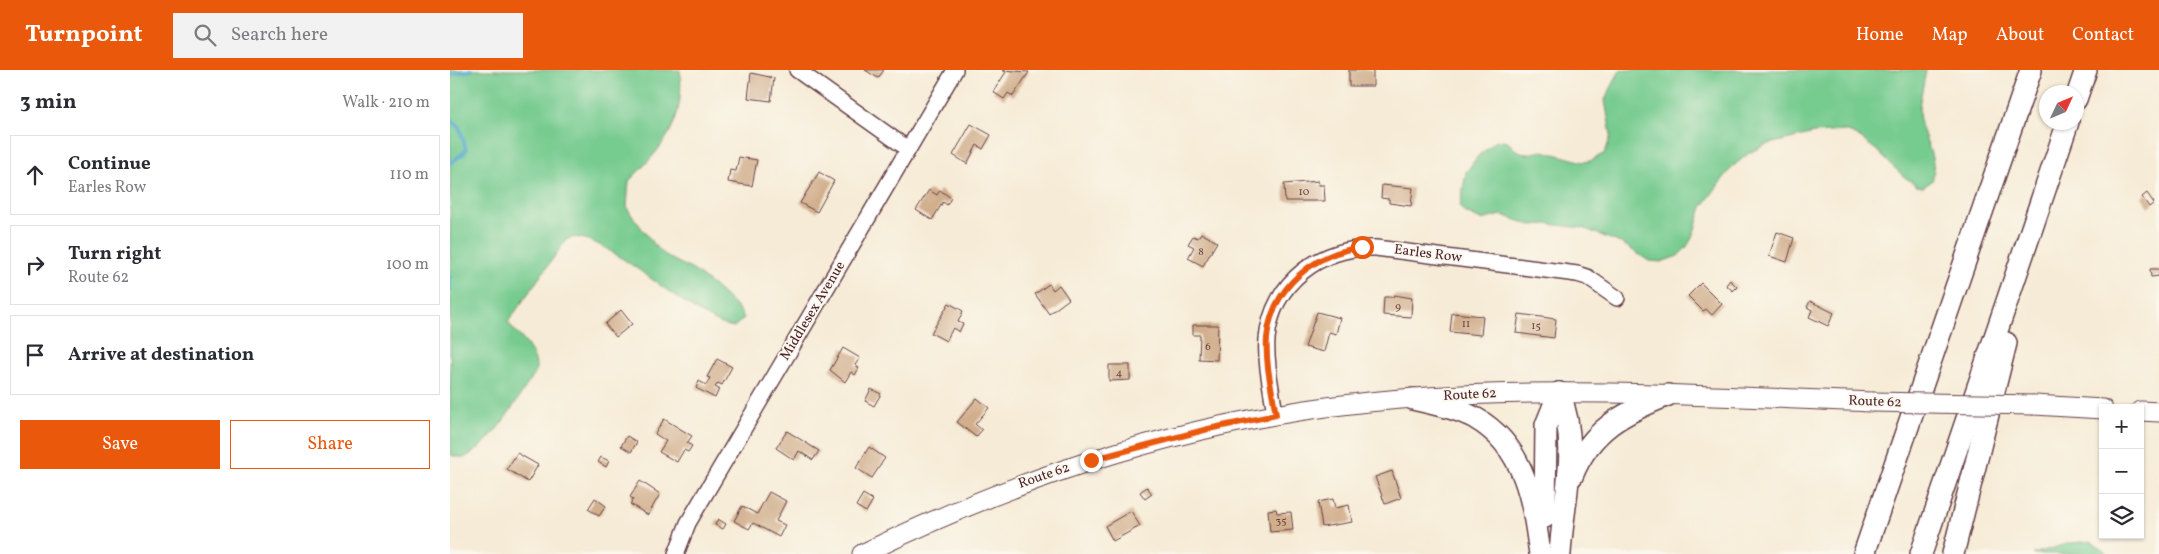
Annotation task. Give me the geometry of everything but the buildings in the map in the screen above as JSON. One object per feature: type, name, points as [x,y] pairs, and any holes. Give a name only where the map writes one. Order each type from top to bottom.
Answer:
[{"type":"highway","points":[[1864,554],[2031,70]]},
{"type":"highway","points":[[2081,85],[2086,70]]},
{"type":"highway","points":[[1921,554],[2065,130]]},
{"type":"highway","points":[[1953,554],[2045,188]]},
{"type":"highway","points":[[1851,554],[1932,356]]},
{"type":"highway","points":[[1559,393],[1567,414],[1570,430],[1568,486],[1560,554]]},
{"type":"highway","points":[[1542,554],[1546,425],[1559,393]]},
{"type":"highway","points":[[1568,486],[1583,452],[1602,430],[1635,408],[1668,395]]},
{"type":"highway","points":[[1413,399],[1475,418],[1496,434],[1509,449],[1529,486],[1542,554]]},
{"type":"main road","name":"Route 62","points":[[862,554],[933,519],[1043,476],[1150,443],[1276,415],[1413,399],[1559,393],[2034,405],[2099,409]]},
{"type":"main road","points":[[2144,411],[2159,412]]},
{"type":"street","points":[[797,70],[908,149]]},
{"type":"street","name":"Middlesex Avenue","points":[[676,554],[688,523],[955,70]]},
{"type":"street","name":"Earles Row","points":[[1276,415],[1267,350],[1269,325],[1273,312],[1293,280],[1313,263],[1337,252],[1350,249],[1376,248],[1577,274],[1587,277],[1616,298]]},
{"type":"green space","points":[[450,70],[680,70],[681,89],[679,105],[670,132],[652,156],[629,181],[627,206],[630,213],[658,249],[708,281],[730,301],[744,318],[734,327],[716,322],[599,245],[580,238],[566,240],[508,322],[531,351],[536,364],[536,372],[495,431],[475,451],[464,458],[450,455]]},
{"type":"green space","points":[[1620,70],[1926,70],[1919,113],[1933,164],[1934,173],[1932,181],[1923,187],[1917,186],[1902,175],[1875,149],[1856,135],[1845,131],[1814,133],[1765,145],[1749,153],[1732,167],[1702,207],[1692,238],[1686,248],[1678,256],[1661,262],[1649,261],[1623,244],[1583,228],[1548,224],[1531,225],[1502,215],[1481,220],[1464,212],[1460,207],[1466,172],[1478,156],[1497,140],[1508,142],[1516,150],[1526,154],[1543,151],[1584,162],[1605,153],[1611,135],[1605,100]]},
{"type":"green space","points":[[2091,541],[2107,554],[2033,554],[2070,543]]},
{"type":"waterway","points":[[450,75],[471,70]]},
{"type":"waterway","points":[[450,119],[459,127],[466,149],[464,153],[450,163]]},
{"type":"waterway","points":[[450,278],[450,291]]},
{"type":"route","points":[[1091,460],[1150,443],[1276,415],[1268,364],[1267,338],[1269,325],[1278,301],[1293,280],[1313,263],[1337,252],[1362,247]]}]
